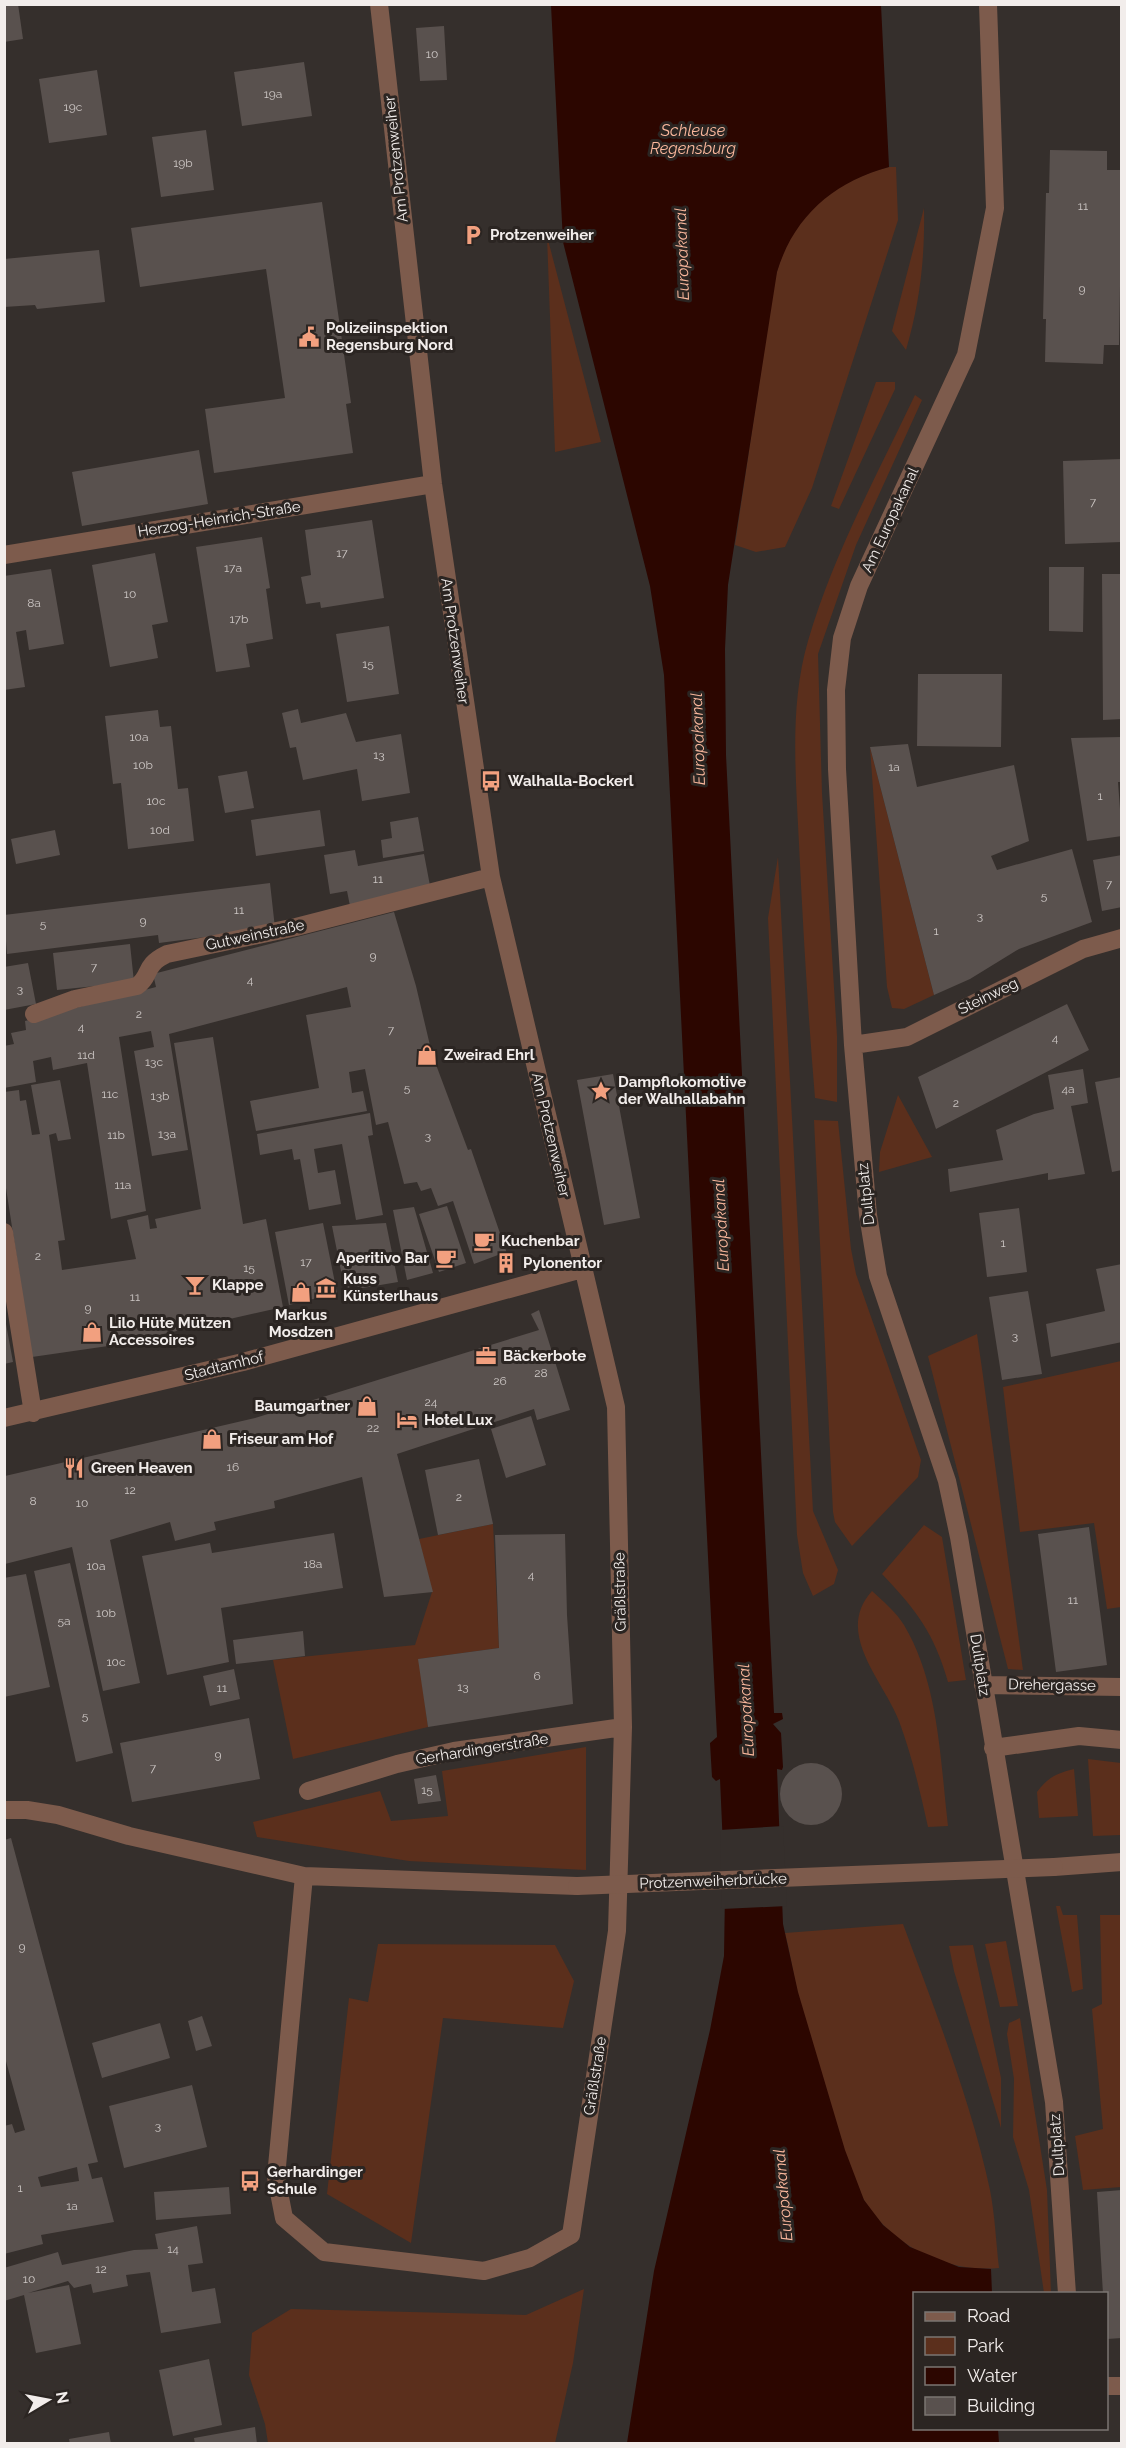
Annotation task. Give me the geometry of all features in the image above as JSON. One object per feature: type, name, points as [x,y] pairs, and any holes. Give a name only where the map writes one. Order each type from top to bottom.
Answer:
[{"type":"street","name":"Am Protzenweiher","points":[[379,4],[433,484],[491,877],[582,1269]]},
{"type":"street","name":"Am Europakanal","points":[[853,1046],[837,770],[836,690],[842,638],[860,586],[966,355],[995,208],[988,4]]},
{"type":"street","name":"Herzog-Heinrich-Straße","points":[[4,555],[433,484]]},
{"type":"street","name":"Gutweinstraße","points":[[34,1014],[75,999],[137,986],[143,981],[148,966],[167,954],[296,927],[491,877]]},
{"type":"street","name":"Steinweg","points":[[853,1046],[907,1037],[1083,949],[1122,939]]},
{"type":"street","name":"Dultplatz","points":[[853,1046],[868,1215],[878,1276],[947,1481],[983,1685],[1054,2102],[1067,2292]]},
{"type":"street","points":[[5,1242],[33,1413]]},
{"type":"street","name":"Stadtamhof","points":[[4,1418],[243,1362],[582,1269]]},
{"type":"street","name":"Gräßlstraße","points":[[304,1876],[276,2177],[284,2218],[324,2252],[484,2271],[530,2258],[571,2235],[617,1931],[623,1727],[616,1407],[582,1269]]},
{"type":"street","name":"Drehergasse","points":[[983,1685],[1122,1687]]},
{"type":"street","name":"Gerhardingerstraße","points":[[308,1791],[397,1764],[454,1750],[623,1727]]},
{"type":"street","points":[[993,1748],[1079,1736],[1122,1740]]},
{"type":"street","points":[[4,1810],[27,1810],[58,1815],[129,1836],[304,1876]]},
{"type":"street","name":"Protzenweiherbrücke","points":[[304,1876],[577,1886],[1122,1862]]},
{"type":"green space","points":[[889,167],[896,167],[898,220],[812,488],[785,547],[756,552],[735,545],[771,298],[784,251],[800,223],[821,201],[860,177]]},
{"type":"green space","points":[[924,208],[921,280],[906,350],[892,331]]},
{"type":"green space","points":[[547,236],[601,442],[555,452]]},
{"type":"green space","points":[[876,382],[895,382],[895,389],[839,509],[831,506]]},
{"type":"green space","points":[[915,395],[922,400],[856,545],[818,654],[822,793],[837,1036],[837,1102],[815,1098],[796,794],[795,742],[798,691],[808,641],[830,578]]},
{"type":"green space","points":[[870,747],[934,995],[904,1009],[892,1008],[887,987]]},
{"type":"green space","points":[[778,857],[813,1511],[838,1570],[834,1584],[813,1596],[803,1573],[797,1535],[768,918]]},
{"type":"green space","points":[[898,1095],[932,1157],[879,1172],[880,1152]]},
{"type":"green space","points":[[814,1120],[838,1121],[851,1249],[856,1274],[921,1460],[918,1477],[852,1546],[835,1522],[833,1512]]},
{"type":"green space","points":[[977,1334],[1023,1670],[1008,1669],[928,1356]]},
{"type":"green space","points":[[1121,1361],[1121,1607],[1107,1609],[1094,1523],[1020,1532],[1003,1387]]},
{"type":"green space","points":[[493,1524],[499,1648],[419,1659],[428,1727],[293,1759],[273,1660],[415,1645],[432,1592],[419,1539]]},
{"type":"green space","points":[[924,1525],[942,1537],[966,1680],[948,1682],[937,1650],[923,1624],[882,1574]]},
{"type":"green space","points":[[872,1591],[904,1625],[925,1672],[940,1748],[948,1826],[928,1827],[912,1760],[899,1721],[865,1656],[858,1623],[862,1607]]},
{"type":"green space","points":[[586,1747],[586,1870],[409,1861],[257,1837],[253,1822],[380,1791],[391,1821],[448,1816],[442,1771]]},
{"type":"green space","points":[[1088,1759],[1121,1763],[1121,1835],[1093,1836]]},
{"type":"green space","points":[[1074,1769],[1078,1816],[1039,1818],[1037,1792],[1053,1777]]},
{"type":"green space","points":[[1056,1906],[1060,1906],[1063,1915],[1077,1915],[1083,1989],[1072,1992]]},
{"type":"green space","points":[[1100,1915],[1121,1915],[1121,2187],[1083,2190],[1075,2136],[1103,2129],[1092,2009],[1102,2004]]},
{"type":"green space","points":[[903,1924],[973,2123],[990,2190],[999,2268],[959,2266],[922,2253],[889,2231],[864,2200],[847,2161],[797,1991],[785,1933]]},
{"type":"green space","points":[[1006,1941],[1018,2006],[1000,2007],[985,1944]]},
{"type":"green space","points":[[378,1944],[555,1945],[574,1981],[563,2028],[443,2018],[411,2243],[327,2194],[349,1998],[368,2002]]},
{"type":"green space","points":[[973,1945],[1001,2078],[1001,2128],[954,1971],[949,1946]]},
{"type":"green space","points":[[1020,2018],[1047,2190],[1051,2292],[1044,2292],[1029,2190],[1013,2137],[1014,2079],[1007,2034],[1009,2023]]},
{"type":"green space","points":[[584,2289],[573,2363],[555,2443],[268,2443],[265,2424],[249,2375],[252,2333],[291,2309],[526,2315]]},
{"type":"water","points":[[551,5],[881,5],[889,167],[851,182],[819,204],[794,234],[777,272],[728,585],[725,649],[726,755],[774,1713],[782,1713],[783,1719],[773,1724],[781,1733],[783,1767],[782,1770],[777,1769],[783,1924],[798,1992],[845,2150],[864,2200],[883,2225],[910,2247],[959,2267],[991,2269],[992,2292],[913,2292],[913,2430],[998,2430],[999,2443],[627,2443],[654,2271],[710,2030],[724,1956],[725,1892],[720,1779],[716,1781],[712,1777],[710,1743],[717,1737],[664,675],[650,586],[563,242]]},
{"type":"pier","points":[[783,1826],[787,1906],[722,1909],[720,1830]]},
{"type":"building","points":[[4,4],[18,4],[23,39],[4,42]]},
{"type":"building","points":[[444,26],[447,80],[420,81],[416,28]]},
{"type":"building","points":[[304,62],[312,116],[242,126],[234,72]]},
{"type":"building","points":[[97,70],[107,135],[49,143],[39,79]]},
{"type":"building","points":[[206,130],[214,190],[161,197],[152,137]]},
{"type":"building","points":[[1050,150],[1107,151],[1107,170],[1122,170],[1119,345],[1104,345],[1103,364],[1045,362],[1046,319],[1043,319],[1046,193],[1049,193]]},
{"type":"building","name":"Polizeiinspektion Regensburg Nord","points":[[322,202],[351,403],[346,404],[353,453],[214,473],[205,409],[285,398],[266,269],[140,287],[131,228]]},
{"type":"building","points":[[99,250],[105,302],[37,309],[35,305],[4,307],[4,259]]},
{"type":"building","points":[[199,450],[208,504],[82,526],[72,472]]},
{"type":"building","points":[[1122,459],[1122,542],[1065,544],[1063,461]]},
{"type":"building","points":[[372,520],[384,598],[321,608],[320,602],[306,604],[301,577],[311,575],[305,530]]},
{"type":"building","points":[[262,537],[270,588],[266,589],[273,639],[246,644],[250,667],[216,672],[196,547]]},
{"type":"building","points":[[155,553],[168,622],[152,625],[158,658],[110,667],[92,565]]},
{"type":"building","points":[[1049,567],[1084,567],[1083,632],[1049,631]]},
{"type":"building","points":[[51,569],[64,644],[29,650],[26,630],[16,632],[25,687],[4,690],[4,576]]},
{"type":"building","points":[[1102,574],[1122,574],[1122,719],[1103,720]]},
{"type":"building","points":[[389,626],[399,694],[347,702],[336,634]]},
{"type":"building","points":[[918,674],[1002,674],[1001,747],[917,746]]},
{"type":"building","points":[[298,709],[301,723],[346,713],[356,742],[401,734],[410,793],[362,801],[357,769],[303,780],[296,747],[290,748],[282,713]]},
{"type":"building","points":[[158,710],[160,727],[171,726],[178,789],[188,788],[194,841],[128,849],[121,783],[113,784],[105,716]]},
{"type":"building","points":[[1122,737],[1122,782],[1118,782],[1122,836],[1087,841],[1071,738]]},
{"type":"building","points":[[908,744],[917,787],[1014,765],[1029,841],[991,856],[997,870],[1072,849],[1092,922],[1019,949],[970,979],[934,995],[870,747]]},
{"type":"building","points":[[247,771],[254,808],[225,813],[218,776]]},
{"type":"building","points":[[320,810],[325,846],[256,856],[251,820]]},
{"type":"building","points":[[418,817],[424,851],[383,858],[381,840],[392,838],[390,822]]},
{"type":"building","points":[[55,830],[60,855],[16,864],[11,839]]},
{"type":"building","points":[[355,850],[358,866],[424,854],[431,891],[350,906],[347,891],[330,894],[324,855]]},
{"type":"building","points":[[1122,855],[1122,907],[1102,911],[1093,860]]},
{"type":"building","points":[[270,883],[275,928],[159,943],[158,935],[7,954],[4,915]]},
{"type":"building","points":[[394,912],[416,986],[432,1054],[468,1150],[471,1149],[513,1271],[505,1273],[498,1255],[474,1264],[453,1201],[438,1206],[431,1188],[421,1191],[417,1182],[404,1184],[388,1122],[376,1125],[365,1069],[349,1072],[352,1093],[363,1091],[367,1111],[256,1131],[250,1101],[319,1088],[306,1015],[351,1007],[347,987],[169,1034],[188,1150],[152,1156],[134,1051],[154,1047],[151,1031],[119,1037],[146,1211],[111,1219],[87,1063],[53,1070],[51,1057],[33,1061],[36,1082],[4,1088],[4,1046],[14,1044],[11,1033],[26,1030],[25,1021],[156,987],[153,974]]},
{"type":"building","points":[[130,944],[134,982],[57,990],[53,953]]},
{"type":"building","points":[[28,963],[36,1004],[4,1010],[4,967]]},
{"type":"building","points":[[1067,1004],[1089,1050],[936,1129],[918,1077]]},
{"type":"building","points":[[213,1037],[243,1224],[266,1219],[283,1307],[115,1345],[32,1357],[4,1175],[4,1092],[19,1090],[20,1101],[26,1100],[32,1135],[40,1134],[31,1085],[60,1080],[71,1139],[58,1141],[56,1133],[49,1135],[65,1240],[58,1241],[62,1270],[136,1259],[127,1220],[148,1215],[150,1229],[157,1228],[155,1219],[201,1209],[174,1043]]},
{"type":"building","points":[[1083,1069],[1088,1103],[1071,1106],[1085,1174],[1048,1180],[1048,1173],[950,1192],[948,1169],[1003,1160],[996,1130],[1034,1114],[1054,1109],[1048,1075]]},
{"type":"building","points":[[613,1074],[640,1218],[604,1225],[577,1080]]},
{"type":"building","points":[[1122,1077],[1122,1170],[1112,1172],[1095,1082]]},
{"type":"building","points":[[370,1113],[373,1135],[368,1136],[383,1215],[356,1220],[342,1144],[314,1149],[318,1173],[335,1170],[341,1204],[309,1210],[300,1159],[294,1160],[292,1149],[260,1155],[257,1134]]},
{"type":"building","points":[[447,1206],[466,1263],[439,1272],[419,1214]]},
{"type":"building","points":[[414,1207],[433,1273],[407,1280],[393,1210]]},
{"type":"building","points":[[1019,1208],[1027,1272],[987,1277],[979,1213]]},
{"type":"building","points":[[323,1223],[337,1293],[289,1305],[275,1232]]},
{"type":"building","points":[[386,1223],[398,1282],[345,1291],[332,1226]]},
{"type":"building","points":[[1122,1264],[1122,1342],[1051,1357],[1046,1324],[1105,1311],[1096,1269]]},
{"type":"building","points":[[1028,1291],[1042,1374],[1002,1380],[989,1297]]},
{"type":"building","points":[[539,1310],[570,1410],[537,1420],[534,1409],[397,1454],[433,1592],[384,1597],[362,1477],[274,1501],[275,1508],[214,1522],[216,1530],[175,1541],[170,1522],[110,1540],[140,1683],[103,1691],[72,1547],[5,1564],[5,1476],[255,1418],[539,1330],[531,1314]]},
{"type":"building","points":[[6,1324],[13,1362],[4,1364],[4,1325]]},
{"type":"building","points":[[531,1416],[546,1465],[506,1478],[491,1429]]},
{"type":"building","points":[[479,1459],[493,1524],[438,1535],[425,1470]]},
{"type":"building","points":[[1089,1527],[1107,1665],[1056,1672],[1038,1534]]},
{"type":"building","points":[[334,1533],[343,1588],[221,1608],[229,1662],[167,1675],[142,1556],[210,1543],[212,1553]]},
{"type":"building","points":[[565,1534],[567,1615],[573,1704],[428,1727],[418,1659],[499,1648],[495,1535]]},
{"type":"building","points":[[70,1563],[113,1753],[76,1762],[34,1571]]},
{"type":"building","points":[[26,1574],[50,1687],[4,1697],[4,1578]]},
{"type":"building","points":[[303,1631],[305,1656],[236,1664],[233,1640]]},
{"type":"building","points":[[234,1669],[240,1699],[210,1706],[203,1676]]},
{"type":"building","points":[[249,1718],[260,1779],[132,1802],[120,1743]]},
{"type":"building","points":[[805,1763],[817,1763],[833,1772],[840,1782],[842,1794],[840,1806],[833,1816],[817,1825],[805,1825],[794,1820],[785,1811],[780,1800],[780,1788],[785,1777],[794,1768]]},
{"type":"building","points":[[436,1775],[441,1801],[418,1804],[414,1779]]},
{"type":"building","points":[[11,1838],[98,2162],[88,2164],[92,2179],[102,2177],[114,2222],[41,2235],[43,2244],[4,2254],[4,2126],[12,2124],[15,2133],[25,2130],[4,2054],[4,1840]],"holes":[[[77,2167],[79,2181],[41,2187],[38,2177]]]},
{"type":"building","points":[[202,2016],[212,2046],[196,2051],[188,2021]]},
{"type":"building","points":[[160,2023],[170,2058],[102,2078],[92,2043]]},
{"type":"building","points":[[192,2085],[207,2147],[124,2168],[109,2106]]},
{"type":"building","points":[[229,2187],[231,2214],[156,2220],[154,2192]]},
{"type":"building","points":[[1122,2190],[1122,2338],[1108,2339],[1108,2292],[1103,2292],[1097,2192]]},
{"type":"building","points":[[197,2226],[203,2263],[188,2265],[192,2292],[215,2288],[221,2323],[161,2333],[150,2272],[126,2275],[128,2286],[93,2293],[91,2284],[74,2288],[68,2281],[28,2293],[69,2285],[81,2344],[36,2353],[24,2295],[4,2301],[4,2268],[58,2252],[62,2265],[134,2250],[158,2249],[155,2234]]},
{"type":"building","points":[[209,2359],[222,2425],[173,2436],[159,2370]]},
{"type":"building","points":[[255,2427],[257,2444],[195,2444],[194,2438]]},
{"type":"building","points":[[109,2432],[111,2444],[70,2444],[69,2439]]},
{"type":"place","name":"Protzenweiher","points":[[473,235]]},
{"type":"place","name":"Polizeiinspektion Regensburg Nord","points":[[309,337]]},
{"type":"place","name":"Walhalla-Bockerl","points":[[491,781]]},
{"type":"place","name":"Zweirad Ehrl","points":[[427,1055]]},
{"type":"place","name":"Dampflokomotive der Walhallabahn","points":[[601,1091]]},
{"type":"place","name":"Kuchenbar","points":[[484,1241]]},
{"type":"place","name":"Aperitivo Bar","points":[[446,1258]]},
{"type":"place","name":"Pylonentor","points":[[506,1263]]},
{"type":"place","name":"Klappe","points":[[195,1285]]},
{"type":"place","name":"Kuss Künsterlhaus","points":[[326,1288]]},
{"type":"place","name":"Markus Mosdzen","points":[[301,1292]]},
{"type":"place","name":"Lilo Hüte Mützen Accessoires","points":[[92,1332]]},
{"type":"place","name":"Bäckerbote","points":[[486,1356]]},
{"type":"place","name":"Baumgartner","points":[[367,1406]]},
{"type":"place","name":"Hotel Lux","points":[[407,1420]]},
{"type":"place","name":"Friseur am Hof","points":[[212,1439]]},
{"type":"place","name":"Green Heaven","points":[[74,1468]]},
{"type":"place","name":"Gerhardinger Schule","points":[[250,2181]]},
{"type":"water label","name":"Schleuse Regensburg","points":[[693,139]]},
{"type":"water label","name":"Europakanal","points":[[682,254]]},
{"type":"water label","name":"Europakanal","points":[[698,739]]},
{"type":"water label","name":"Europakanal","points":[[721,1225]]},
{"type":"water label","name":"Europakanal","points":[[746,1710]]},
{"type":"water label","name":"Europakanal","points":[[783,2195]]}]
